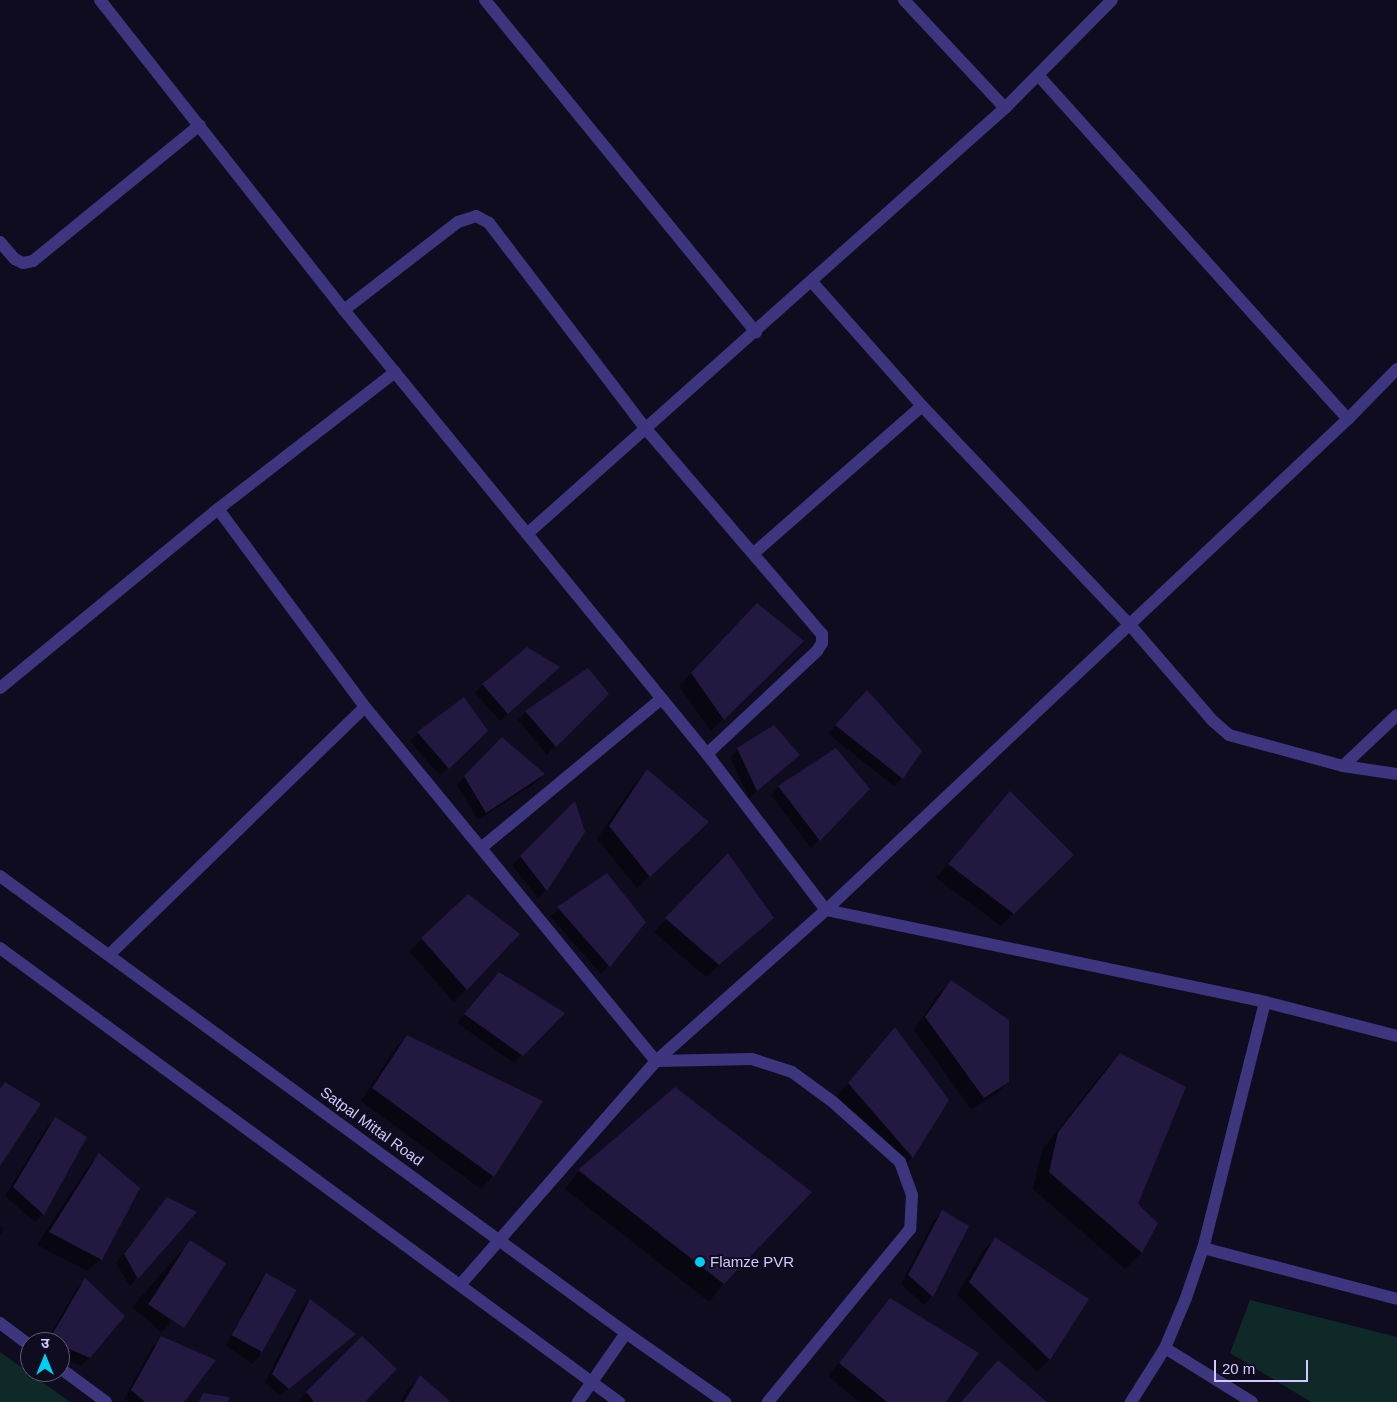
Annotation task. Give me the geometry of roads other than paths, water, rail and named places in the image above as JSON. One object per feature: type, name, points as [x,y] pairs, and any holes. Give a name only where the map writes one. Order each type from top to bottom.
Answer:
[{"type":"street","points":[[100,0],[344,310],[707,754],[826,910],[1265,1002],[1397,1036]]},
{"type":"street","points":[[485,0],[756,332]]},
{"type":"street","points":[[904,0],[1005,108]]},
{"type":"street","points":[[527,534],[756,332],[1005,108],[1112,0]]},
{"type":"street","points":[[1038,75],[1348,419]]},
{"type":"street","points":[[0,242],[15,259],[23,263],[33,261],[200,125]]},
{"type":"street","points":[[344,310],[458,222],[476,216],[489,223],[646,430],[822,634],[822,643],[817,651],[707,754]]},
{"type":"street","points":[[812,282],[922,406],[1130,625],[1213,721],[1229,735],[1343,766],[1397,774]]},
{"type":"street","points":[[460,1285],[656,1061],[826,910],[1348,419],[1397,369]]},
{"type":"street","points":[[0,688],[218,510],[395,372]]},
{"type":"street","points":[[754,553],[922,406]]},
{"type":"street","points":[[218,510],[365,706],[656,1061]]},
{"type":"street","points":[[481,848],[661,699]]},
{"type":"street","points":[[109,955],[365,706]]},
{"type":"street","points":[[1343,766],[1397,716]]},
{"type":"street","name":"Satpal Mittal Road","points":[[0,876],[626,1333],[725,1402]]},
{"type":"street","points":[[0,948],[619,1402]]},
{"type":"street","points":[[1131,1402],[1165,1348],[1186,1298],[1203,1248],[1265,1002]]},
{"type":"street","points":[[656,1061],[752,1059],[792,1072],[833,1102],[900,1162],[912,1195],[910,1229],[768,1402]]},
{"type":"street","points":[[1203,1248],[1397,1299]]},
{"type":"street","points":[[0,1323],[20,1338]]},
{"type":"street","points":[[578,1402],[626,1333]]},
{"type":"street","points":[[1165,1348],[1252,1402]]},
{"type":"street","points":[[70,1375],[106,1402]]},
{"type":"place","name":"Flamze PVR","points":[[700,1262]]}]
